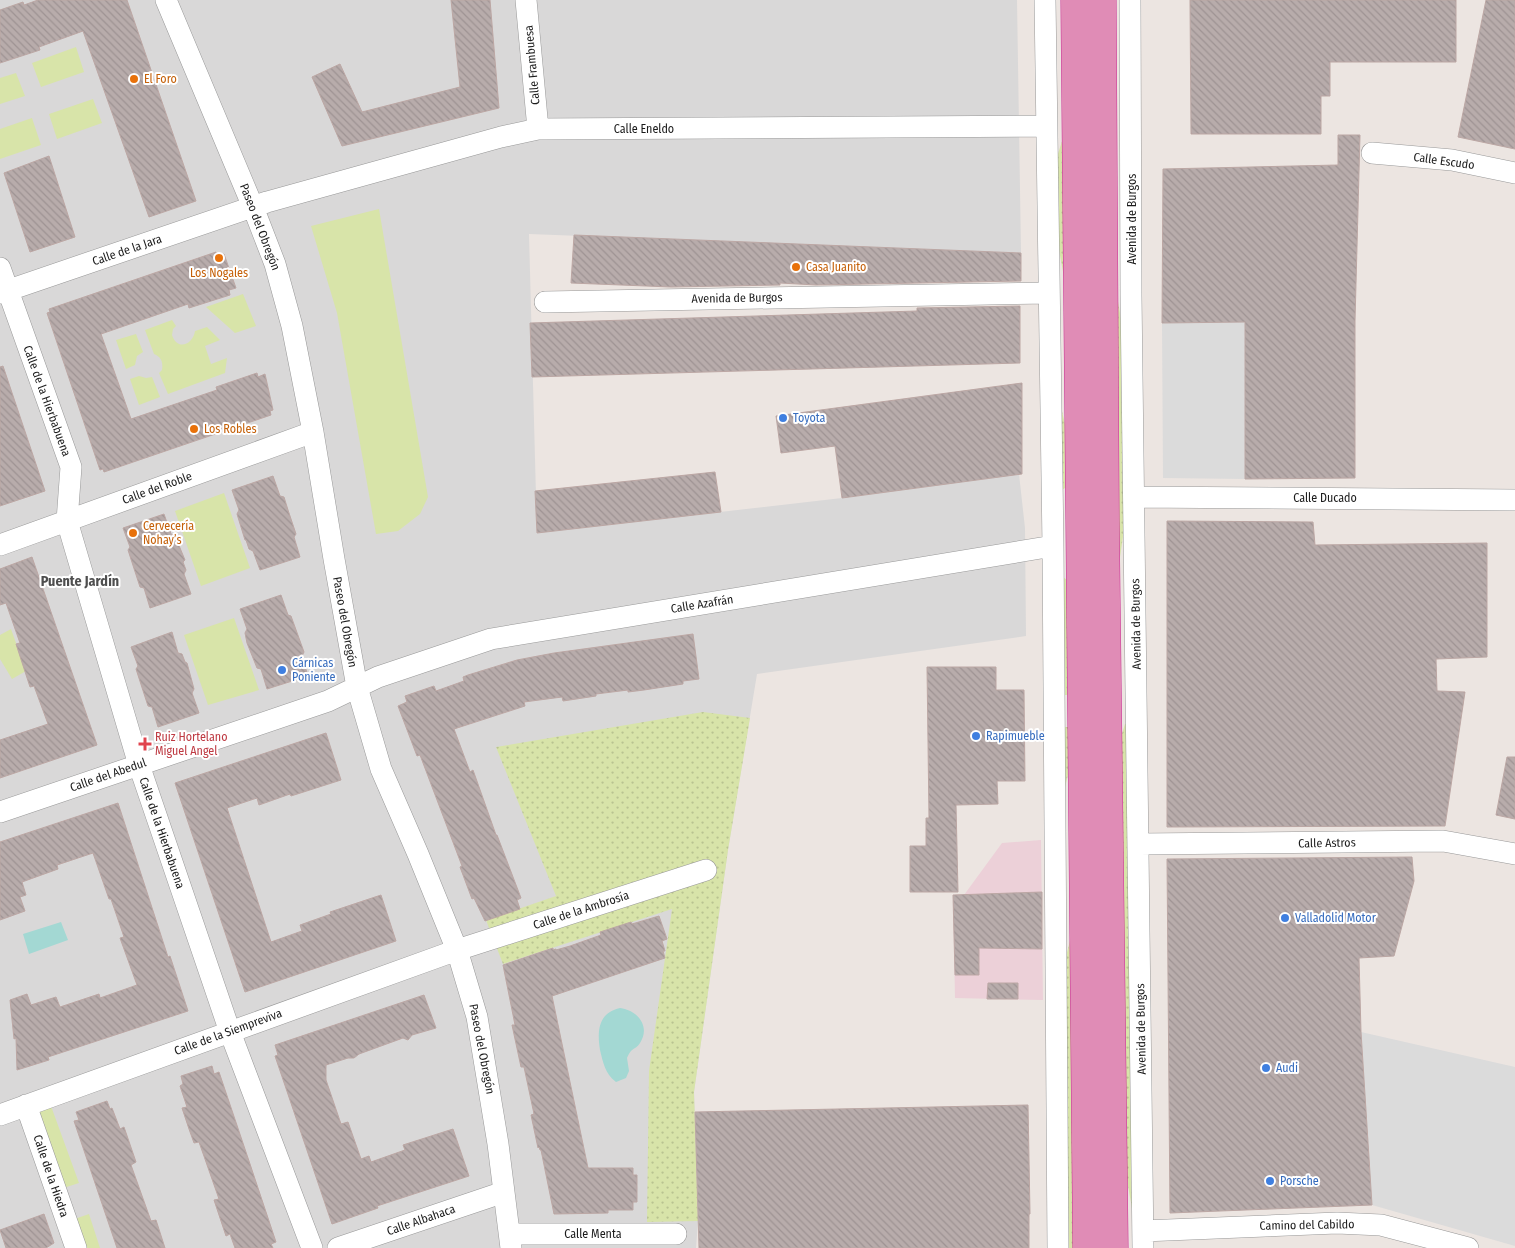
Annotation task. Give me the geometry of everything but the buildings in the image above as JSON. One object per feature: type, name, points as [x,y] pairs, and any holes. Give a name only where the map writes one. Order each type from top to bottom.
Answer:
[{"type":"highway","points":[[1075,0],[1087,1248]]},
{"type":"highway","points":[[1102,0],[1107,683],[1114,1248]]},
{"type":"street","name":"Paseo del Obregón","points":[[166,0],[254,207],[274,264],[292,326],[313,432],[357,687],[381,769],[457,950],[477,1016],[498,1144],[510,1241]]},
{"type":"street","name":"Calle Frambuesa","points":[[526,0],[538,129]]},
{"type":"street","points":[[1045,0],[1053,546],[1058,1248]]},
{"type":"street","points":[[1055,0],[1056,14],[1075,39],[1102,46],[1120,35],[1128,0]]},
{"type":"street","name":"Avenida de Burgos","points":[[1128,0],[1143,1239]]},
{"type":"street","points":[[1047,158],[1061,124],[1076,113],[1103,112],[1117,122],[1120,145],[1122,258],[1131,294]]},
{"type":"street","name":"Calle Eneldo","points":[[254,207],[501,137],[538,129],[1046,126]]},
{"type":"street","name":"Calle Escudo","points":[[1372,153],[1452,160],[1515,172]]},
{"type":"street","name":"Calle de la Jara","points":[[4,292],[254,207]]},
{"type":"street","name":"Calle de la Hierbabuena","points":[[0,268],[4,292],[71,467],[67,521],[139,765],[230,1032],[312,1248]]},
{"type":"street","points":[[1048,269],[1078,382]]},
{"type":"street","name":"Avenida de Burgos","points":[[545,302],[1049,292]]},
{"type":"street","name":"Calle del Roble","points":[[0,545],[313,432]]},
{"type":"street","name":"Calle Ducado","points":[[1134,497],[1515,500]]},
{"type":"street","name":"Calle Azafrán","points":[[357,687],[378,677],[491,639],[1053,546]]},
{"type":"street","points":[[1107,683],[1136,580]]},
{"type":"street","name":"Calle del Abedul","points":[[0,812],[328,701],[357,687]]},
{"type":"street","points":[[1055,897],[1082,808]]},
{"type":"street","name":"Calle Astros","points":[[1139,844],[1443,841],[1515,854]]},
{"type":"street","name":"Calle de la Ambrosía","points":[[457,950],[706,870]]},
{"type":"street","name":"Calle de la Siempreviva","points":[[0,1115],[457,950]]},
{"type":"street","name":"Calle de la Hiedra","points":[[26,1105],[76,1248]]},
{"type":"street","name":"Calle Albahaca","points":[[338,1248],[504,1192]]},
{"type":"street","name":"Camino del Cabildo","points":[[1143,1239],[1337,1223],[1381,1225],[1468,1248]]},
{"type":"street","name":"Calle Menta","points":[[510,1241],[676,1234]]},
{"type":"shaded area","points":[[0,0],[1017,0],[1021,253],[529,234],[537,533],[842,498],[1019,474],[1025,528],[1026,636],[757,674],[728,850],[694,1092],[698,1221],[696,1248],[0,1248]]},
{"type":"shaded area","points":[[1245,322],[1245,479],[1163,478],[1162,323]]},
{"type":"shaded area","points":[[1041,840],[1043,1000],[955,998],[953,895],[964,895],[1002,843]]},
{"type":"shaded area","points":[[1361,1032],[1515,1067],[1515,1246],[1372,1205]]},
{"type":"green space","points":[[76,47],[84,72],[41,87],[32,63]]},
{"type":"green space","points":[[16,73],[25,96],[0,104],[0,78]]},
{"type":"green space","points":[[93,99],[102,123],[57,139],[49,114]]},
{"type":"green space","points":[[32,118],[41,145],[0,159],[0,129]]},
{"type":"green space","points":[[1065,132],[1066,288],[1054,223],[1054,166]]},
{"type":"green space","points":[[379,209],[428,497],[420,514],[398,531],[376,534],[337,313],[311,226]]},
{"type":"green space","points":[[1115,284],[1125,342],[1127,510],[1116,584]]},
{"type":"green space","points":[[243,294],[256,326],[235,333],[206,307]]},
{"type":"green space","points":[[172,320],[176,326],[173,329],[172,335],[177,343],[188,343],[194,336],[195,331],[207,327],[220,340],[205,346],[211,364],[227,358],[225,373],[168,394],[159,373],[162,370],[161,360],[154,354],[145,330]]},
{"type":"green space","points":[[136,334],[143,352],[137,356],[135,365],[126,369],[116,340]]},
{"type":"green space","points":[[139,376],[152,377],[160,397],[139,405],[130,379]]},
{"type":"green space","points":[[1057,391],[1067,432],[1068,486],[1059,492]]},
{"type":"green space","points":[[224,493],[250,568],[201,586],[175,511]]},
{"type":"green space","points":[[1061,576],[1069,581],[1071,695],[1059,695]]},
{"type":"green space","points":[[234,618],[259,690],[208,705],[184,635]]},
{"type":"green space","points":[[11,629],[26,671],[12,679],[0,659],[0,635]]},
{"type":"green space","points":[[703,712],[750,718],[728,850],[694,1092],[698,1221],[647,1222],[649,1071],[672,909],[503,964],[486,920],[556,896],[496,747]]},
{"type":"green space","points":[[1125,724],[1129,724],[1133,1214],[1124,1163],[1119,743]]},
{"type":"green space","points":[[1062,727],[1071,727],[1072,758],[1062,800]]},
{"type":"green space","points":[[1072,933],[1075,1248],[1067,1248],[1063,968]]},
{"type":"green space","points":[[51,1106],[79,1183],[54,1191],[27,1114]]},
{"type":"green space","points":[[89,1214],[100,1248],[72,1248],[63,1223]]},
{"type":"water","points":[[61,922],[68,940],[29,954],[23,934]]},
{"type":"water","points":[[620,1008],[637,1015],[644,1031],[639,1044],[631,1051],[627,1058],[629,1071],[626,1078],[616,1082],[605,1068],[600,1050],[599,1030],[603,1018],[613,1010]]},
{"type":"place","name":"El Foro","points":[[134,79]]},
{"type":"place","name":"Los Nogales","points":[[219,258]]},
{"type":"place","name":"Casa Juanito","points":[[796,267]]},
{"type":"place","name":"Toyota","points":[[783,418]]},
{"type":"place","name":"Los Robles","points":[[194,429]]},
{"type":"place","name":"Cervecería Nohay’s","points":[[133,533]]},
{"type":"place","name":"Cárnicas Poniente","points":[[282,670]]},
{"type":"place","name":"Rapimueble","points":[[976,736]]},
{"type":"place","name":"Ruiz Hortelano Miguel Angel","points":[[145,744]]},
{"type":"place","name":"Valladolid Motor","points":[[1285,918]]},
{"type":"place","name":"Audi","points":[[1266,1068]]},
{"type":"place","name":"Porsche","points":[[1270,1181]]},
{"type":"district","name":"Puente Jardín","points":[[80,581]]}]
